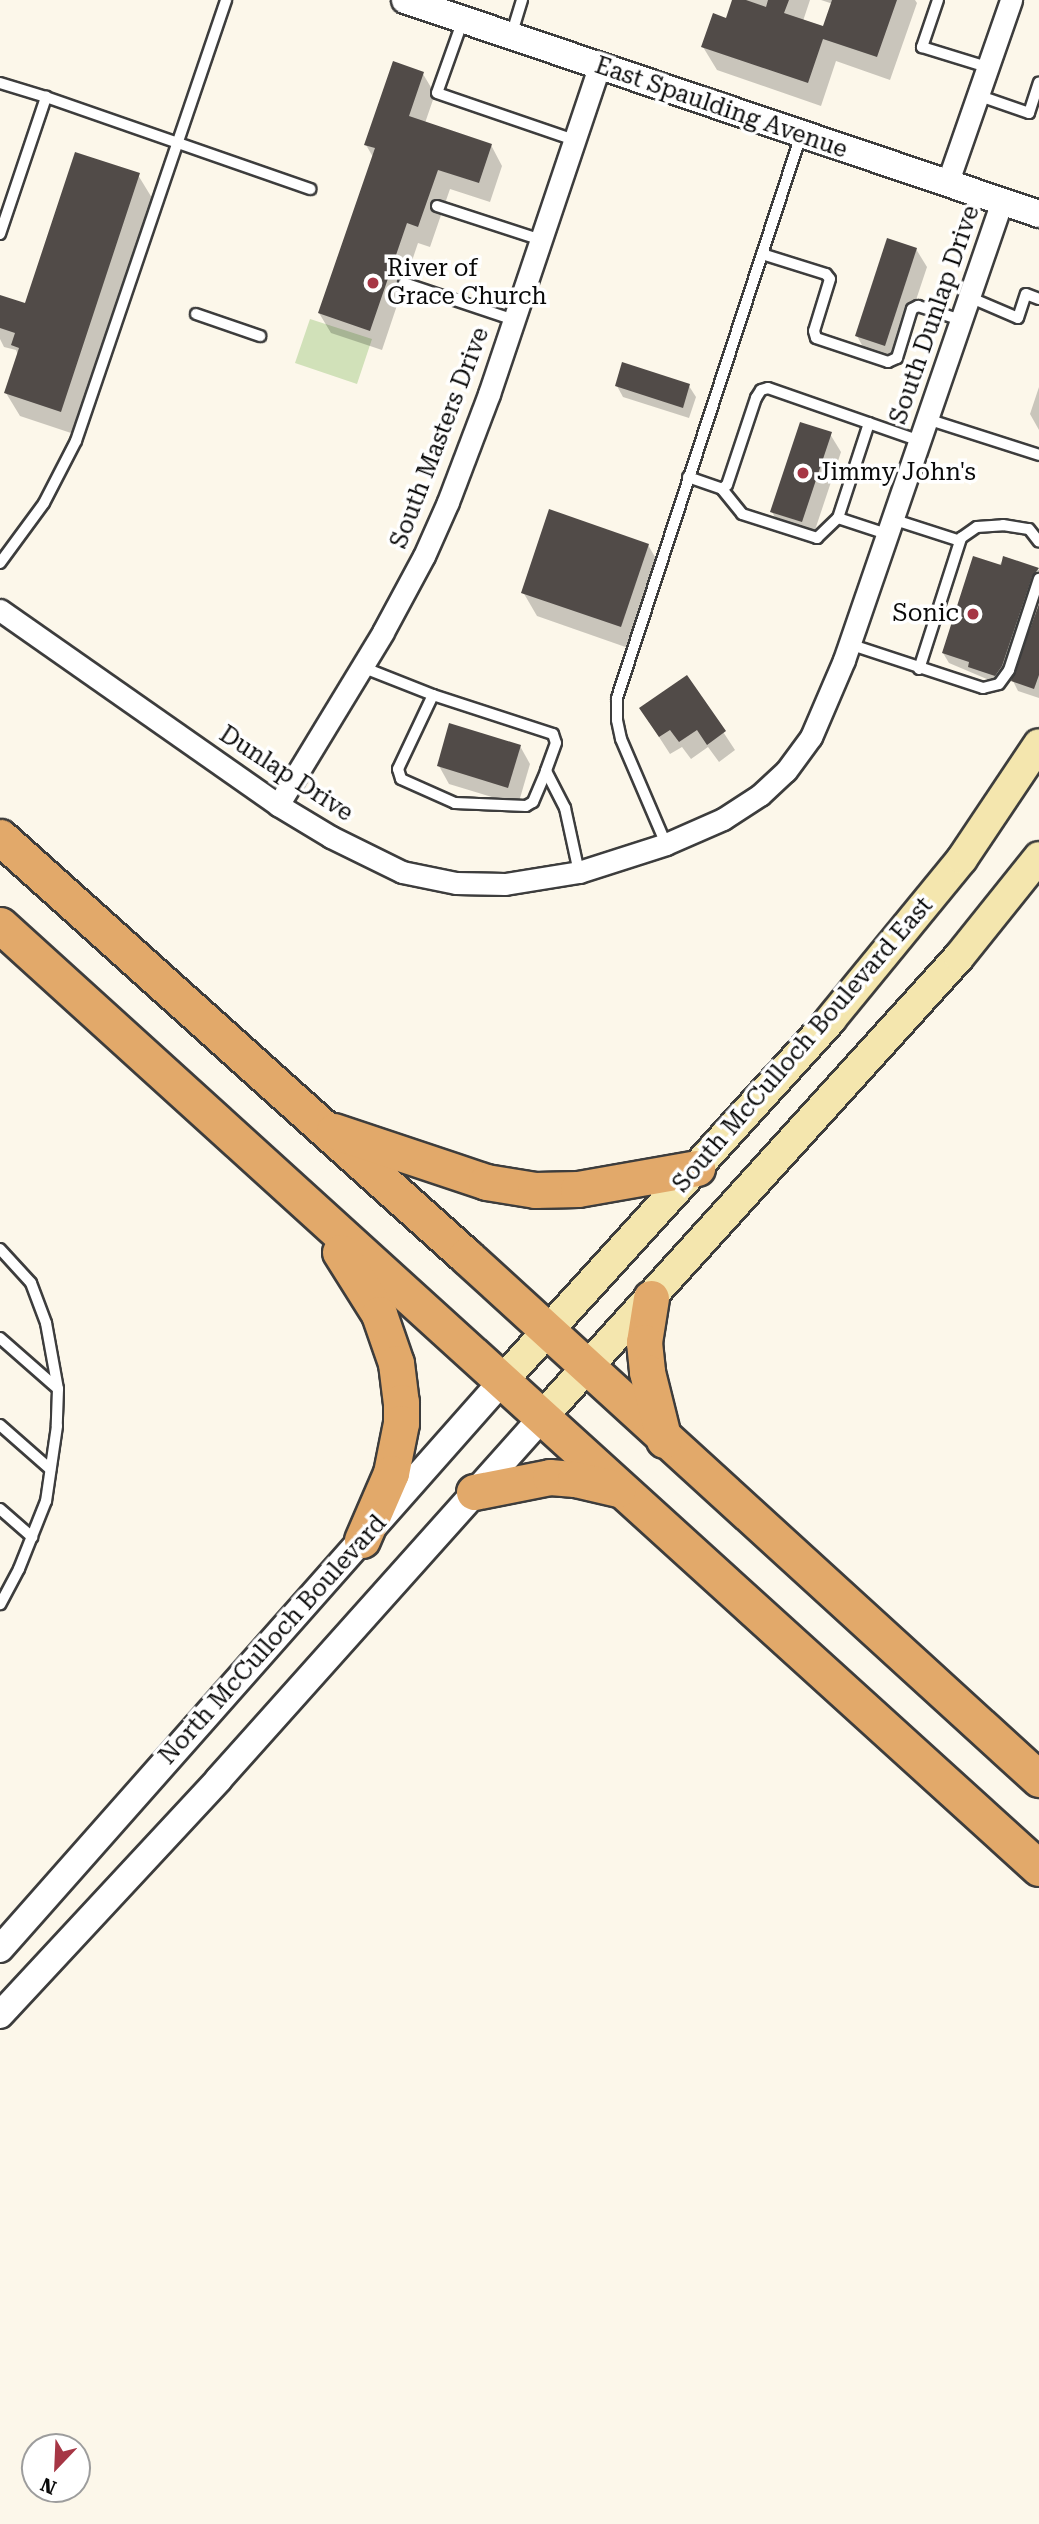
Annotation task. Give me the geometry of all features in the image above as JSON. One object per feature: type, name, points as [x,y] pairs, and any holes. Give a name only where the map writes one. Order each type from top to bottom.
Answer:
[{"type":"highway","points":[[0,837],[1039,1779]]},
{"type":"highway","points":[[0,925],[1039,1868]]},
{"type":"highway","points":[[320,1127],[486,1182],[536,1190],[578,1189],[697,1168]]},
{"type":"highway","points":[[305,1203],[364,1287],[379,1314],[396,1363],[401,1423],[397,1447],[383,1496],[362,1541]]},
{"type":"highway","points":[[651,1298],[644,1342],[646,1372],[664,1440]]},
{"type":"highway","points":[[474,1492],[550,1477],[575,1479],[621,1490]]},
{"type":"main road","name":"South McCulloch Boulevard East","points":[[549,1333],[831,1019],[919,914],[993,817],[1039,744]]},
{"type":"main road","points":[[542,1417],[959,957],[1039,857]]},
{"type":"main road","name":"North McCulloch Boulevard","points":[[503,1380],[549,1333]]},
{"type":"street","name":"East Spaulding Avenue","points":[[405,0],[947,184],[1002,202],[1038,210]]},
{"type":"street","points":[[947,184],[1011,0]]},
{"type":"street","name":"South Masters Drive","points":[[278,805],[412,579],[448,502],[514,320],[599,67]]},
{"type":"street","name":"South Dunlap Drive","points":[[579,872],[666,844],[740,809],[786,771],[818,722],[849,643],[1002,202]]},
{"type":"street","name":"Dunlap Drive","points":[[0,610],[278,805],[372,859],[417,876],[480,884],[527,881],[579,872]]},
{"type":"street","name":"North McCulloch Boulevard","points":[[0,1949],[503,1380]]},
{"type":"street","points":[[0,2015],[236,1760],[542,1417]]},
{"type":"lane","points":[[0,563],[44,503],[76,440],[226,0]]},
{"type":"lane","points":[[511,36],[522,0]]},
{"type":"lane","points":[[937,0],[922,47],[987,67]]},
{"type":"lane","points":[[463,20],[438,93],[574,140]]},
{"type":"lane","points":[[0,83],[310,189]]},
{"type":"lane","points":[[1029,113],[1039,83]]},
{"type":"lane","points":[[977,95],[1029,113],[1039,121]]},
{"type":"lane","points":[[0,234],[46,97]]},
{"type":"lane","points":[[666,844],[625,751],[618,726],[617,706],[626,664],[801,135]]},
{"type":"lane","points":[[437,206],[541,240]]},
{"type":"lane","points":[[762,254],[826,274],[830,279],[814,331],[816,338],[888,362],[897,358],[912,309],[918,306],[961,320]]},
{"type":"lane","points":[[404,283],[514,320]]},
{"type":"lane","points":[[969,297],[1018,318],[1026,295],[1039,299]]},
{"type":"lane","points":[[196,313],[261,336]]},
{"type":"lane","points":[[722,489],[727,485],[761,390],[768,388],[920,441]]},
{"type":"lane","points":[[927,419],[1039,455]]},
{"type":"lane","points":[[688,477],[722,489],[742,514],[811,537],[823,534],[838,518],[869,423]]},
{"type":"lane","points":[[838,518],[960,541]]},
{"type":"lane","points":[[919,669],[960,541],[977,527],[1003,524],[1029,529],[1039,542]]},
{"type":"lane","points":[[849,643],[919,669],[983,688],[999,684],[1009,670],[1039,579]]},
{"type":"lane","points":[[362,667],[433,695],[553,734],[556,743],[533,802],[526,806],[455,803],[401,779],[398,769],[433,695]]},
{"type":"lane","points":[[546,771],[565,808],[579,872]]},
{"type":"lane","points":[[0,1249],[31,1283],[46,1323],[58,1389],[46,1500],[32,1537],[2,1597]]},
{"type":"lane","points":[[0,1338],[58,1389]]},
{"type":"lane","points":[[0,1424],[50,1469]]},
{"type":"lane","points":[[0,1509],[32,1537]]},
{"type":"green space","points":[[310,319],[372,339],[357,384],[295,363]]},
{"type":"building","points":[[732,0],[746,0],[766,7],[768,0],[789,0],[784,13],[823,26],[832,0],[897,0],[877,57],[823,39],[808,83],[701,47],[713,13],[726,18]]},
{"type":"building","points":[[393,61],[424,72],[409,116],[492,144],[479,183],[438,170],[418,227],[407,223],[370,331],[318,313],[375,148],[364,145]]},
{"type":"building","points":[[75,152],[140,173],[61,412],[4,393],[19,348],[11,345],[15,333],[0,328],[0,295],[25,303]]},
{"type":"building","points":[[887,238],[917,248],[885,346],[855,336]]},
{"type":"building","points":[[622,362],[690,384],[683,408],[615,386]]},
{"type":"building","points":[[800,422],[832,432],[802,522],[770,512]]},
{"type":"building","points":[[549,509],[649,544],[621,627],[521,593]]},
{"type":"building","points":[[973,556],[1001,565],[1003,556],[1039,568],[1032,577],[1002,666],[995,676],[968,667],[969,662],[942,653]]},
{"type":"building","points":[[1039,604],[1039,675],[1034,689],[1011,681]]},
{"type":"building","points":[[687,675],[726,731],[707,745],[697,730],[679,742],[670,730],[659,737],[639,708]]},
{"type":"building","points":[[449,723],[521,745],[508,788],[437,766]]},
{"type":"place","name":"River of Grace Church","points":[[373,283]]},
{"type":"place","name":"Jimmy John's","points":[[803,473]]},
{"type":"place","name":"Sonic","points":[[973,614]]}]
